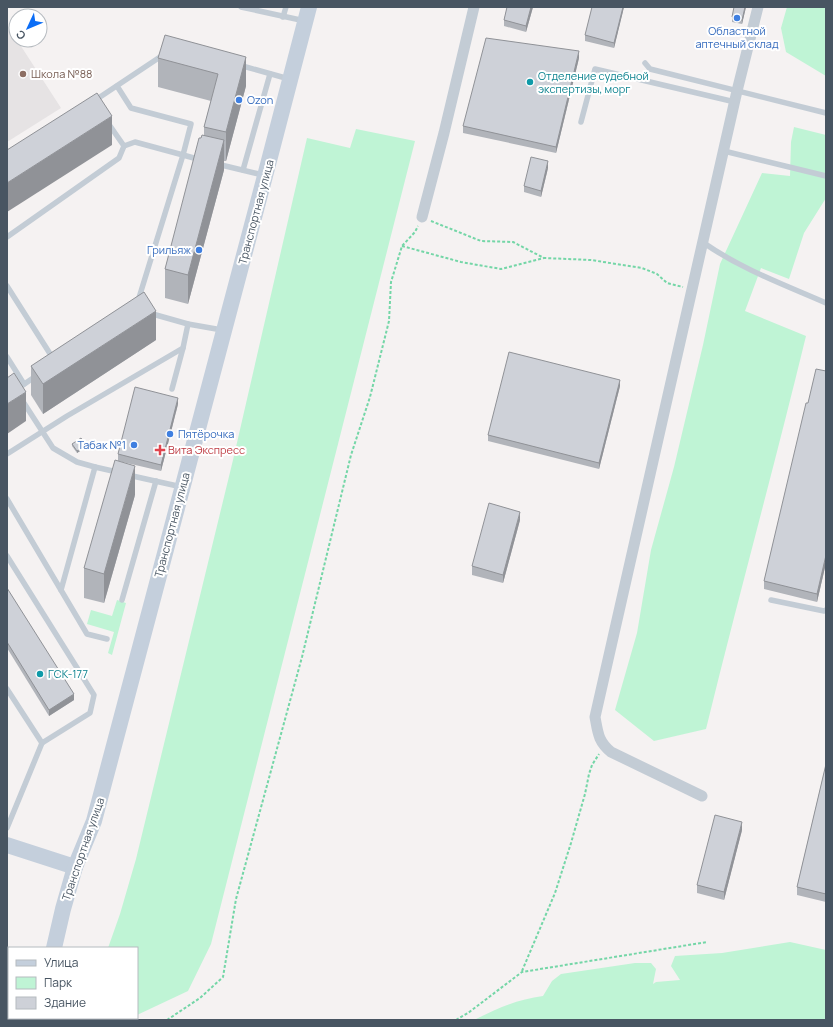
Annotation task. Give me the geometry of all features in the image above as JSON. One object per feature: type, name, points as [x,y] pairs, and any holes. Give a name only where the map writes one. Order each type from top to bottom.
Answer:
[{"type":"street","points":[[422,217],[474,7]]},
{"type":"street","points":[[702,796],[612,752],[604,746],[599,739],[595,717],[704,243],[737,91],[758,7]]},
{"type":"street","name":"Транспортная улица","points":[[54,947],[75,867],[94,821],[307,14]]},
{"type":"street","points":[[7,845],[75,867]]},
{"type":"lane","points":[[241,7],[283,17],[307,14]]},
{"type":"lane","points":[[283,17],[286,7]]},
{"type":"lane","points":[[88,105],[168,52]]},
{"type":"lane","points":[[645,63],[650,69],[826,113]]},
{"type":"lane","points":[[234,64],[291,79]]},
{"type":"lane","points":[[581,122],[595,69],[735,102]]},
{"type":"lane","points":[[243,170],[270,74]]},
{"type":"lane","points":[[117,86],[131,108],[191,124],[183,155],[135,310]]},
{"type":"lane","points":[[94,101],[98,108]]},
{"type":"lane","points":[[107,120],[124,146]]},
{"type":"lane","points":[[7,237],[119,158],[124,146],[136,142],[206,161]]},
{"type":"lane","points":[[724,151],[826,176]]},
{"type":"lane","points":[[213,163],[265,176]]},
{"type":"lane","points":[[704,243],[740,265],[826,303]]},
{"type":"lane","points":[[7,286],[56,363]]},
{"type":"lane","points":[[143,312],[188,324],[224,331]]},
{"type":"lane","points":[[172,389],[188,324]]},
{"type":"lane","points":[[7,454],[42,431],[183,348]]},
{"type":"lane","points":[[7,358],[24,384]]},
{"type":"lane","points":[[49,367],[62,359]]},
{"type":"lane","points":[[8,393],[16,390],[43,372]]},
{"type":"lane","points":[[16,390],[54,448],[77,462],[182,487]]},
{"type":"lane","points":[[61,590],[95,467]]},
{"type":"lane","points":[[122,600],[156,481]]},
{"type":"lane","points":[[7,499],[87,634],[107,639]]},
{"type":"lane","points":[[7,556],[94,695],[90,713],[42,743],[7,828]]},
{"type":"lane","points":[[771,600],[824,611],[826,610]]},
{"type":"lane","points":[[7,689],[42,743]]},
{"type":"path","points":[[167,1020],[200,998],[223,977],[236,899],[302,657],[352,455],[370,397],[389,321],[391,282],[402,246],[415,232],[422,217],[453,228],[481,241],[513,242],[544,258]]},
{"type":"path","points":[[402,246],[461,262],[501,269],[544,258],[591,260],[642,268],[657,274],[667,282],[681,288],[694,285]]},
{"type":"path","points":[[522,972],[555,893],[572,843],[592,765],[604,746]]},
{"type":"path","points":[[456,1020],[468,1013],[522,972],[707,942]]},
{"type":"shaded area","name":"Школа №88","points":[[7,24],[8,48],[22,48],[61,108],[7,142]]},
{"type":"green space","points":[[787,7],[826,7],[826,76],[786,52],[781,28]]},
{"type":"green space","points":[[794,127],[826,135],[826,198],[804,233],[789,279],[761,268],[745,311],[806,336],[706,729],[654,741],[615,710],[637,633],[651,550],[674,467],[703,345],[720,264],[762,173],[790,176],[791,142]]},
{"type":"green space","points":[[356,129],[415,141],[211,944],[188,991],[138,1015],[138,947],[108,947],[120,914],[136,859],[233,460],[307,138],[350,148]]},
{"type":"green space","points":[[117,600],[126,603],[112,655],[108,653],[114,632],[87,624],[91,610],[112,616]]},
{"type":"green space","points":[[790,942],[826,950],[826,1020],[474,1020],[507,1005],[525,999],[543,996],[552,981],[561,974],[635,963],[651,963],[656,969],[653,984],[656,982],[680,980],[671,966],[675,956],[722,953]]},
{"type":"building","points":[[507,7],[531,7],[526,26],[504,20]]},
{"type":"building","points":[[592,7],[623,7],[614,43],[585,35]]},
{"type":"building","points":[[734,7],[745,7],[742,20],[732,17]]},
{"type":"building","points":[[165,35],[246,57],[226,132],[204,127],[218,74],[158,58]]},
{"type":"building","points":[[486,38],[579,51],[556,147],[463,126]]},
{"type":"building","points":[[97,93],[112,116],[7,183],[7,150]]},
{"type":"building","points":[[202,135],[224,140],[188,275],[165,269],[199,138],[201,138]]},
{"type":"building","points":[[531,157],[548,161],[541,191],[524,186]]},
{"type":"building","points":[[144,292],[156,311],[43,384],[31,366]]},
{"type":"building","points":[[509,352],[620,380],[599,463],[488,435]]},
{"type":"building","points":[[816,369],[826,371],[826,555],[817,594],[764,581],[806,403],[808,403]]},
{"type":"building","points":[[14,373],[26,392],[7,404],[7,378]]},
{"type":"building","points":[[135,387],[178,398],[161,465],[118,454]]},
{"type":"building","points":[[81,438],[86,445],[77,451],[72,444]]},
{"type":"building","points":[[115,460],[135,466],[104,574],[84,568]]},
{"type":"building","points":[[489,503],[520,512],[503,575],[472,566]]},
{"type":"building","name":"ГСК-177","points":[[7,588],[74,694],[49,710],[7,642]]},
{"type":"building","points":[[826,764],[826,894],[797,887]]},
{"type":"building","points":[[715,815],[742,822],[724,892],[697,885]]},
{"type":"place","name":"Областной аптечный склад","points":[[737,18]]},
{"type":"place","name":"Школа №88","points":[[23,74]]},
{"type":"place","name":"Отделение судебной экспертизы, морг","points":[[530,82]]},
{"type":"place","name":"Ozon","points":[[239,100]]},
{"type":"place","name":"Грильяж","points":[[199,250]]},
{"type":"place","name":"Пятёрочка","points":[[170,434]]},
{"type":"place","name":"Табак №1","points":[[134,445]]},
{"type":"place","name":"Вита Экспресс","points":[[160,450]]},
{"type":"place","name":"ГСК-177","points":[[40,674]]}]
